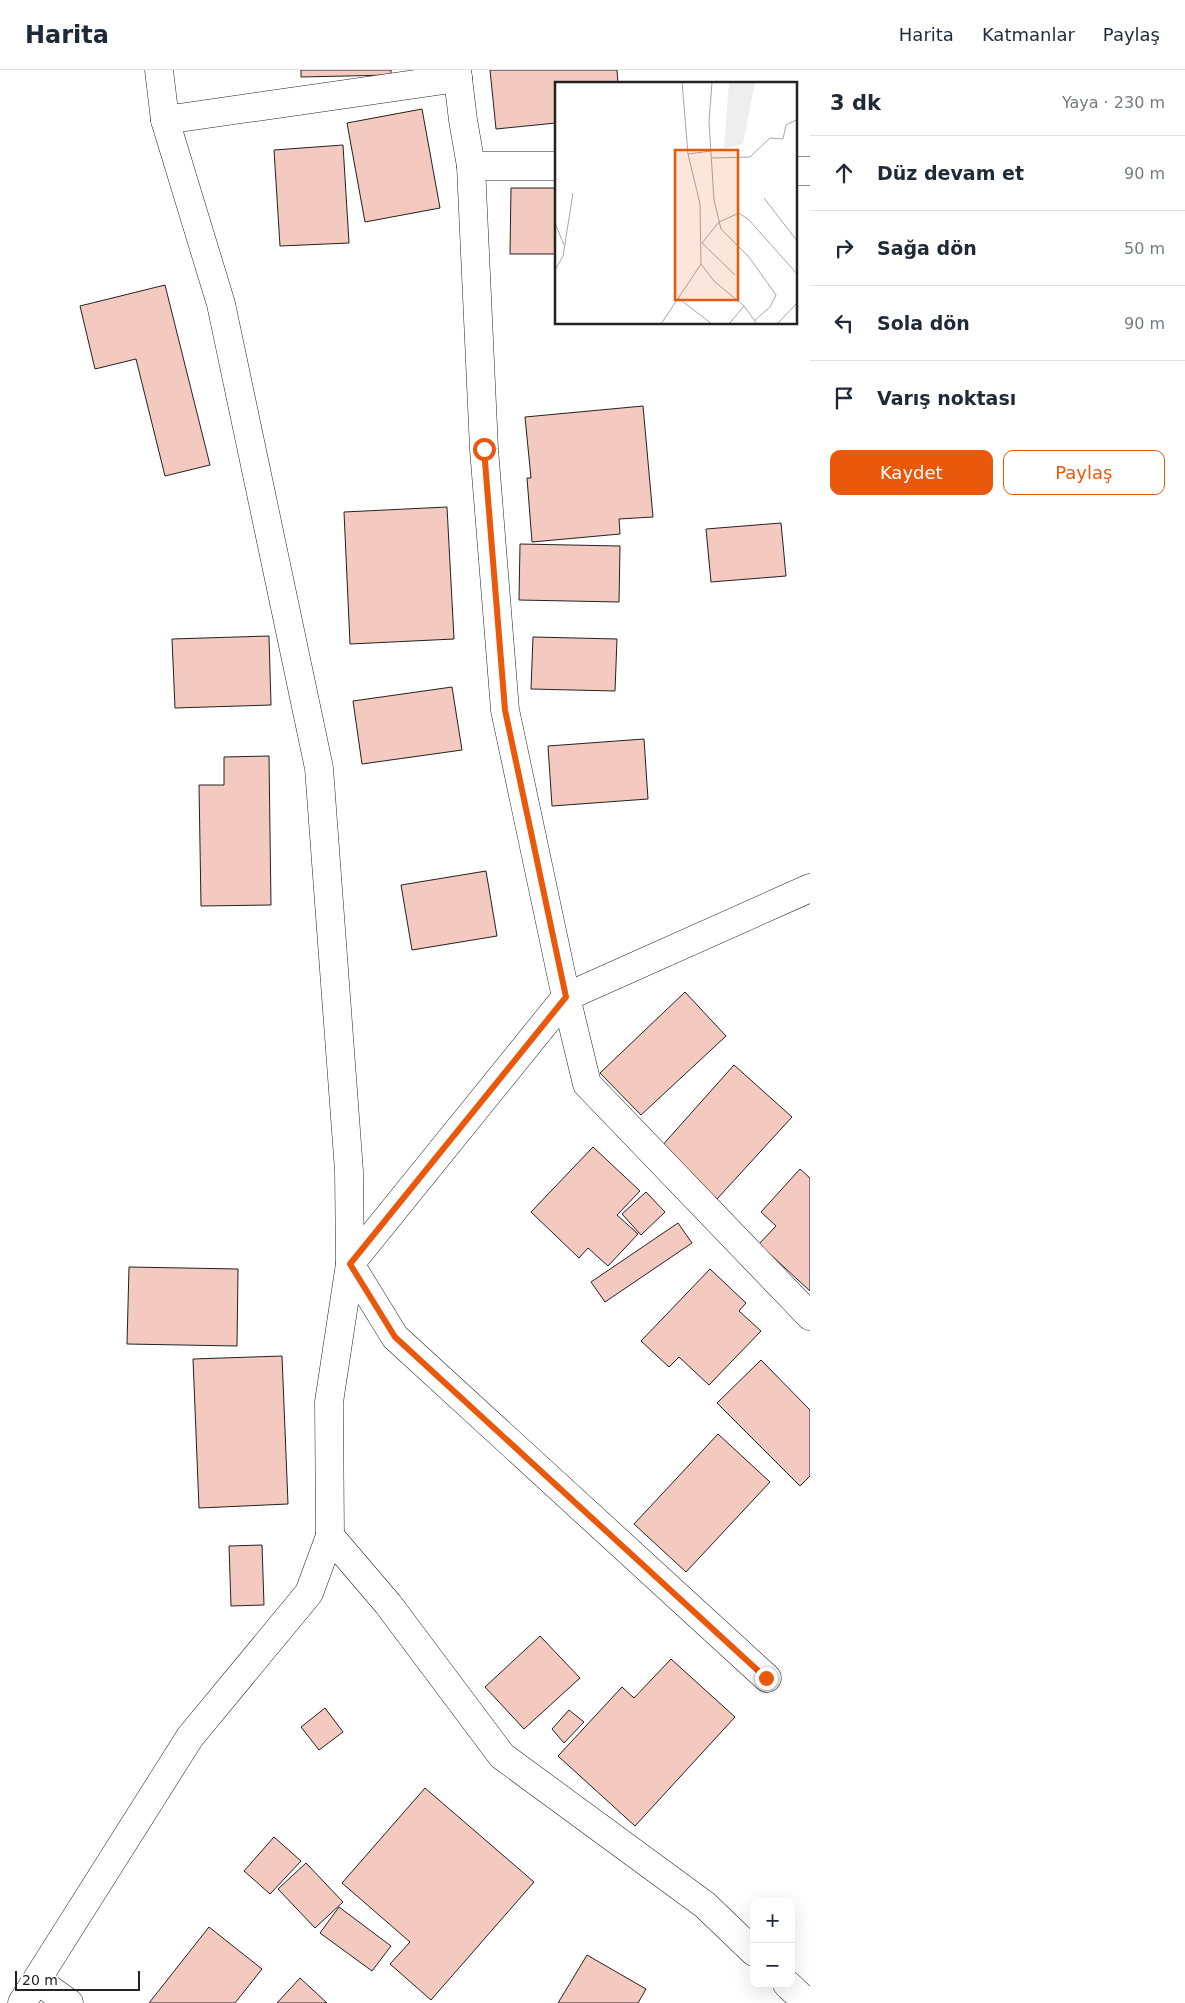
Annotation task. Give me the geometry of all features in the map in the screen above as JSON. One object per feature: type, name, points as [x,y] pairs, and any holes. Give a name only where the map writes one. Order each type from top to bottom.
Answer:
[{"type":"street","points":[[22,2003],[190,1737],[309,1593],[330,1536],[329,1402],[350,1264],[349,1171],[319,768],[221,304],[165,120],[158,70]]},
{"type":"street","points":[[165,120],[458,74],[471,166],[484,449],[505,710],[566,997],[587,1084],[810,1316]]},
{"type":"street","points":[[471,166],[555,166]]},
{"type":"street","points":[[350,1264],[566,997],[810,888]]},
{"type":"street","points":[[350,1264],[395,1337],[766,1678]]},
{"type":"street","points":[[330,1536],[388,1604],[502,1756],[705,1906],[750,1948]]},
{"type":"street","points":[[38,1980],[68,2003]]},
{"type":"street","points":[[791,1988],[807,2003]]},
{"type":"building","points":[[301,70],[391,70],[391,75],[301,77]]},
{"type":"building","points":[[490,70],[617,70],[618,82],[555,82],[555,123],[496,129]]},
{"type":"building","points":[[422,109],[440,208],[365,222],[347,123]]},
{"type":"building","points":[[343,145],[349,243],[280,246],[274,150]]},
{"type":"building","points":[[511,188],[555,188],[555,254],[510,254]]},
{"type":"building","points":[[165,285],[210,465],[165,476],[136,359],[95,369],[80,306]]},
{"type":"building","points":[[643,406],[653,517],[619,519],[620,534],[532,542],[527,478],[531,478],[525,417]]},
{"type":"building","points":[[447,507],[454,639],[350,644],[344,512]]},
{"type":"building","points":[[781,523],[786,576],[711,582],[706,529]]},
{"type":"building","points":[[520,544],[620,546],[619,602],[519,600]]},
{"type":"building","points":[[269,636],[271,705],[175,708],[172,639]]},
{"type":"building","points":[[533,637],[617,639],[615,691],[531,689]]},
{"type":"building","points":[[452,687],[462,750],[362,764],[353,701]]},
{"type":"building","points":[[644,739],[648,799],[552,806],[548,746]]},
{"type":"building","points":[[269,756],[271,905],[201,906],[199,785],[224,785],[224,757]]},
{"type":"building","points":[[486,871],[497,936],[412,950],[401,885]]},
{"type":"building","points":[[685,992],[726,1036],[641,1115],[600,1073]]},
{"type":"building","points":[[734,1065],[792,1117],[717,1199],[660,1148]]},
{"type":"building","points":[[593,1147],[640,1191],[617,1215],[638,1234],[608,1266],[588,1248],[579,1258],[531,1212]]},
{"type":"building","points":[[800,1169],[810,1178],[810,1291],[759,1244],[776,1226],[761,1212]]},
{"type":"building","points":[[646,1192],[665,1212],[641,1235],[622,1214]]},
{"type":"building","points":[[678,1223],[692,1243],[605,1302],[591,1282]]},
{"type":"building","points":[[129,1267],[238,1269],[237,1346],[127,1344]]},
{"type":"building","points":[[710,1269],[746,1303],[739,1311],[761,1331],[709,1385],[679,1357],[669,1367],[641,1341]]},
{"type":"building","points":[[282,1356],[288,1504],[199,1508],[193,1359]]},
{"type":"building","points":[[761,1360],[810,1410],[810,1476],[800,1486],[717,1403]]},
{"type":"building","points":[[718,1434],[770,1482],[686,1572],[634,1524]]},
{"type":"building","points":[[262,1545],[264,1605],[231,1606],[229,1546]]},
{"type":"building","points":[[540,1636],[580,1678],[524,1729],[485,1687]]},
{"type":"building","points":[[671,1659],[735,1717],[635,1826],[558,1756],[622,1687],[634,1698]]},
{"type":"building","points":[[325,1708],[343,1732],[319,1750],[301,1727]]},
{"type":"building","points":[[569,1710],[584,1722],[564,1743],[552,1729]]},
{"type":"building","points":[[425,1788],[534,1882],[431,2000],[390,1964],[410,1942],[342,1883]]},
{"type":"building","points":[[274,1837],[301,1861],[270,1894],[244,1871]]},
{"type":"building","points":[[306,1863],[343,1902],[315,1928],[278,1889]]},
{"type":"building","points":[[339,1907],[391,1946],[372,1971],[320,1933]]},
{"type":"building","points":[[209,1927],[262,1969],[235,2003],[149,2003]]},
{"type":"building","points":[[587,1955],[646,1989],[638,2003],[558,2003]]},
{"type":"building","points":[[300,1978],[327,2003],[277,2003]]},
{"type":"route","points":[[484,449],[505,710],[566,997],[350,1264],[395,1337],[766,1678]]}]
